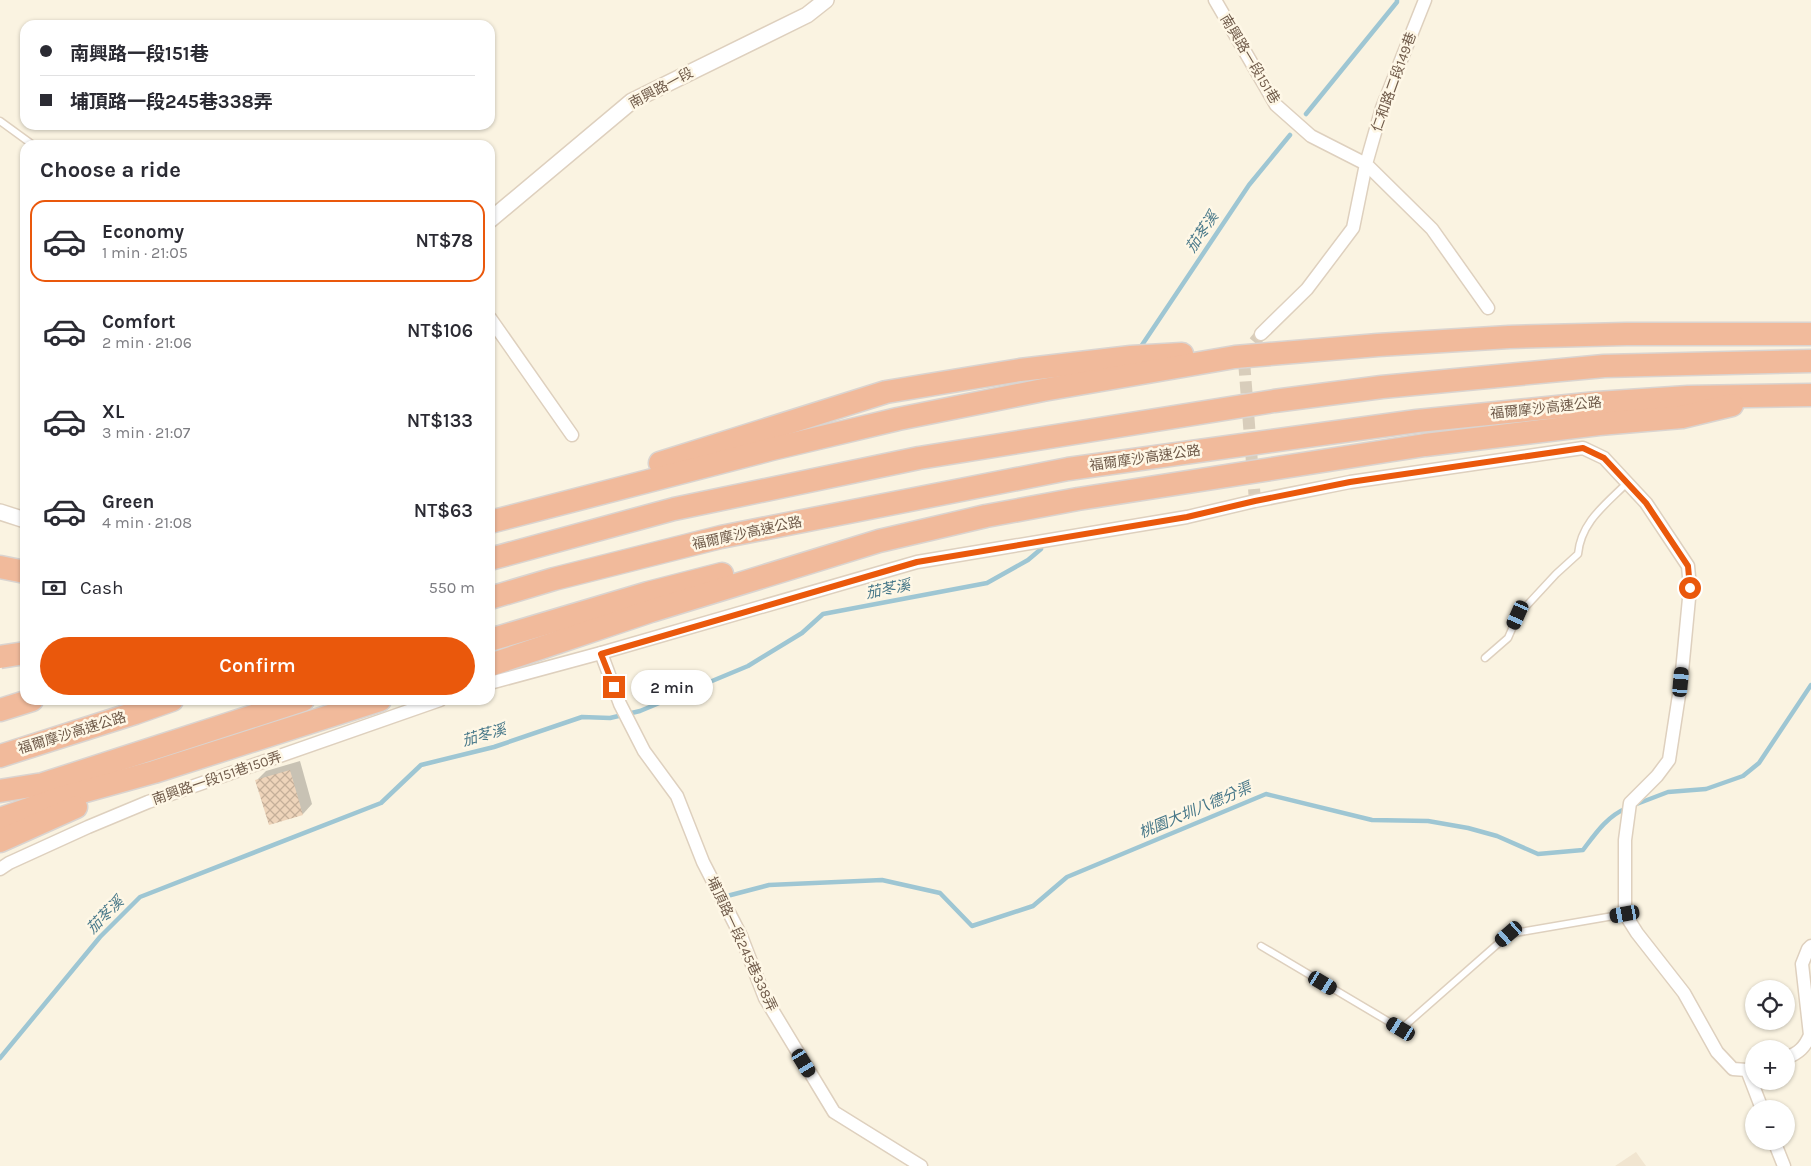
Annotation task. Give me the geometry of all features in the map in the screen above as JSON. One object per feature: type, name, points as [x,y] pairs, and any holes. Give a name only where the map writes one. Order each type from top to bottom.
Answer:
[{"type":"highway","points":[[495,521],[772,449],[898,419],[1043,390],[1235,357],[1378,345],[1509,337],[1626,334],[1811,334]]},
{"type":"highway","points":[[495,505],[633,472],[886,392],[1020,370],[1131,357],[1200,353],[1235,357]]},
{"type":"highway","points":[[495,558],[674,509],[920,458],[1265,402],[1382,387],[1604,366],[1811,361]]},
{"type":"highway","points":[[495,639],[753,566],[880,541],[986,516],[1087,498],[1425,445],[1599,424],[1682,418],[1777,395]]},
{"type":"highway","name":"福爾摩沙高速公路","points":[[495,597],[554,579],[720,537],[1068,469],[1426,420],[1597,403],[1688,397],[1811,395]]},
{"type":"highway","points":[[495,670],[651,611],[880,541]]},
{"type":"highway","points":[[0,567],[20,571]]},
{"type":"highway","points":[[0,658],[20,653]]},
{"type":"highway","points":[[0,662],[20,654]]},
{"type":"highway","points":[[0,710],[20,704]]},
{"type":"highway","name":"福爾摩沙高速公路","points":[[0,756],[159,705]]},
{"type":"highway","points":[[0,791],[43,784],[288,705]]},
{"type":"highway","points":[[0,819],[64,797],[154,772],[364,705]]},
{"type":"highway","points":[[0,841],[154,772]]},
{"type":"street","name":"南興路一段","points":[[495,216],[632,101],[807,15],[826,0]]},
{"type":"street","name":"南興路一段151巷","points":[[1214,0],[1276,105],[1311,136],[1366,164],[1432,229],[1488,308]]},
{"type":"street","name":"仁和路二段149巷","points":[[1366,164],[1382,108],[1425,0]]},
{"type":"street","points":[[1261,334],[1307,289],[1353,228],[1366,164]]},
{"type":"street","points":[[495,325],[572,435]]},
{"type":"street","points":[[495,670],[601,654],[917,562],[1187,517],[1350,482],[1583,448],[1604,458],[1646,503],[1688,566],[1690,588],[1681,682],[1668,760],[1629,809],[1625,840],[1625,914],[1637,933],[1684,993],[1717,1052],[1733,1069],[1745,1069]]},
{"type":"street","points":[[0,512],[20,518]]},
{"type":"street","name":"埔頂路一段245巷338弄","points":[[601,654],[620,704],[644,751],[677,796],[703,862],[741,936],[765,998],[834,1112],[921,1166]]},
{"type":"street","name":"南興路一段151巷150弄","points":[[0,869],[9,863],[88,827],[148,802],[426,705]]},
{"type":"street","points":[[1795,1054],[1806,1046],[1810,1035],[1802,964],[1808,948],[1811,946]]},
{"type":"street","points":[[1778,1150],[1784,1166]]},
{"type":"lane","points":[[0,121],[26,140]]},
{"type":"lane","points":[[1485,658],[1508,638],[1518,615],[1556,574],[1578,554],[1579,540],[1590,520],[1627,483]]},
{"type":"lane","points":[[1261,946],[1401,1029],[1509,934],[1625,914]]},
{"type":"shaded area","points":[[1636,1152],[1646,1166],[1615,1166]]},
{"type":"building","points":[[290,770],[303,815],[269,825],[255,780]]},
{"type":"waterway","name":"茄苳溪","points":[[1306,114],[1397,0]]},
{"type":"waterway","name":"茄苳溪","points":[[1140,348],[1249,185],[1290,135]]},
{"type":"waterway","name":"茄苳溪","points":[[0,1058],[100,937],[140,897],[381,803],[421,765],[494,747],[582,717],[610,718],[640,711],[748,666],[802,633],[823,614],[987,583],[1028,560],[1041,549]]},
{"type":"waterway","name":"桃園大圳八德分渠","points":[[1634,805],[1668,792],[1706,789],[1743,776],[1759,763],[1811,685]]},
{"type":"waterway","name":"桃園大圳八德分渠","points":[[727,896],[769,885],[882,880],[940,893],[972,926],[1033,906],[1067,877],[1266,794],[1372,820],[1428,821],[1468,828],[1497,836],[1538,854],[1583,850],[1607,821],[1627,808]]},
{"type":"tunnel","points":[[1255,501],[1244,361],[1252,345],[1261,334]]},
{"type":"route","points":[[614,687],[601,654],[917,562],[1187,517],[1350,482],[1583,448],[1604,458],[1646,503],[1688,566],[1690,588]]}]
